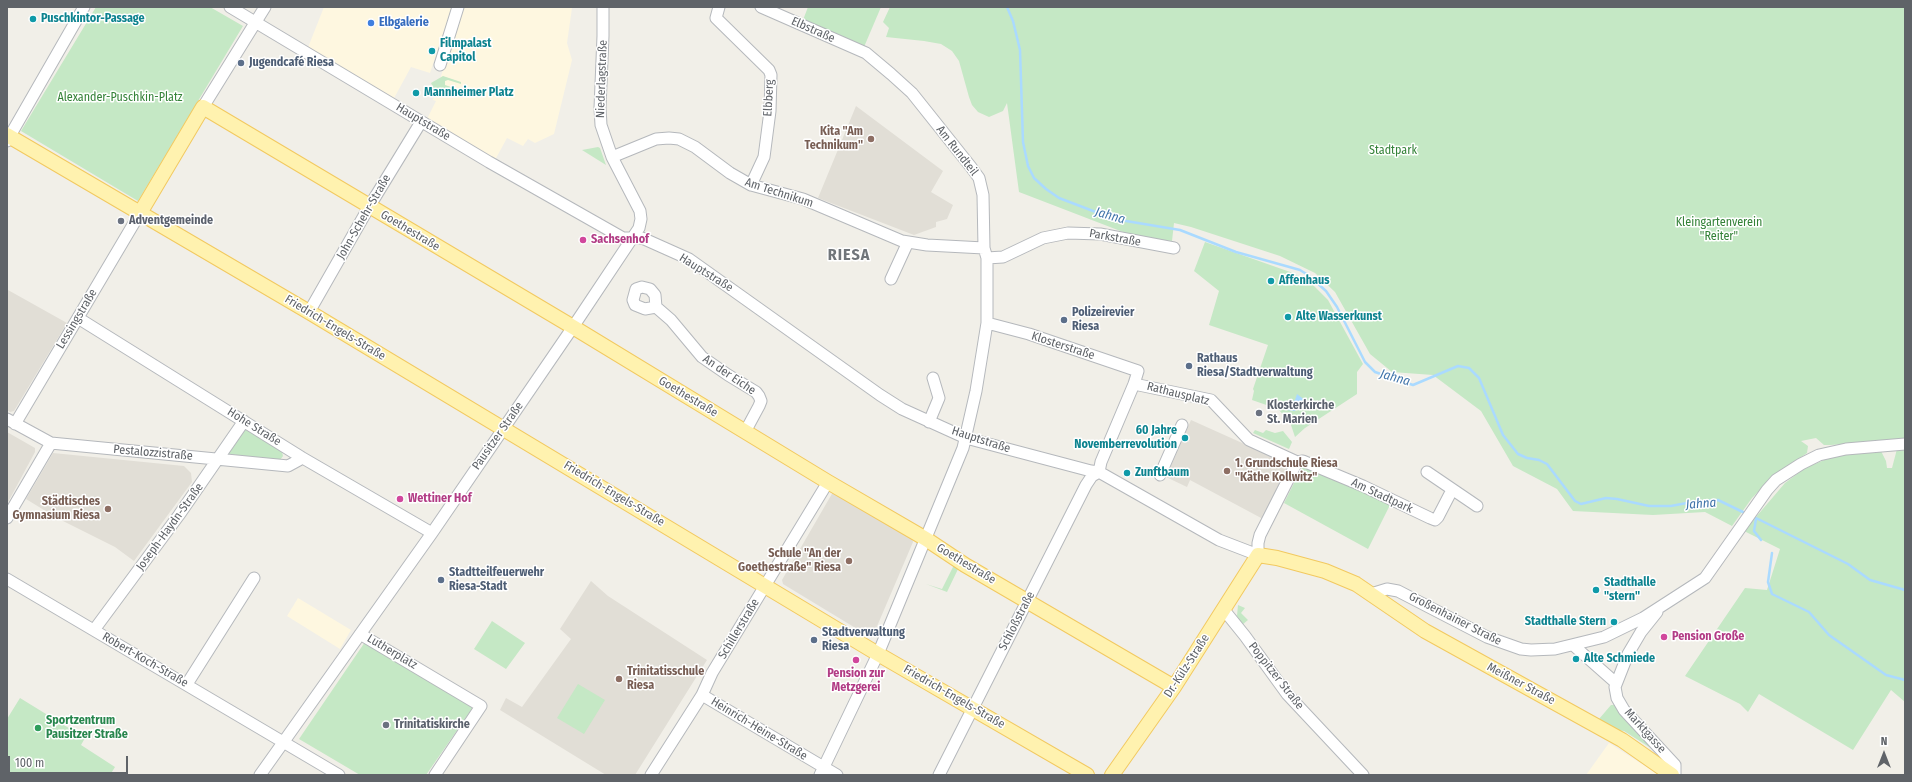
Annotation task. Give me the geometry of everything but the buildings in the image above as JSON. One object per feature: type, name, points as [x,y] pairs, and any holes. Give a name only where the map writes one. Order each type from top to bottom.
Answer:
[{"type":"main road","points":[[8,138],[140,213],[203,107]]},
{"type":"main road","name":"Goethestraße","points":[[203,107],[573,327],[828,482],[926,539],[965,565],[1028,600],[1174,687]]},
{"type":"main road","name":"Friedrich-Engels-Straße","points":[[140,213],[309,312],[878,654],[1087,775]]},
{"type":"main road","points":[[1258,555],[1324,571],[1356,584],[1371,594]]},
{"type":"main road","name":"Dr.-Külz-Straße","points":[[1112,775],[1174,687],[1258,555]]},
{"type":"main road","name":"Meißner Straße","points":[[1371,594],[1425,631],[1622,740],[1673,775]]},
{"type":"street","points":[[8,138],[84,7]]},
{"type":"street","points":[[230,7],[256,22]]},
{"type":"street","points":[[203,107],[265,7]]},
{"type":"street","points":[[440,65],[458,7]]},
{"type":"street","name":"Niederlagstraße","points":[[603,7],[600,117],[612,157],[640,211],[640,224],[634,237]]},
{"type":"street","name":"Elbberg","points":[[719,7],[716,18],[769,70],[772,76],[770,111],[764,157],[751,185]]},
{"type":"street","name":"Elbstraße","points":[[761,7],[866,53]]},
{"type":"street","name":"Hauptstraße","points":[[256,22],[421,122],[623,238],[642,238],[689,259],[880,395],[902,409],[966,438],[1099,472]]},
{"type":"street","name":"Am Rundteil","points":[[866,53],[892,74],[912,93],[979,178],[983,195],[986,253]]},
{"type":"street","name":"John-Schehr-Straße","points":[[309,312],[369,207],[421,122]]},
{"type":"street","name":"Am Technikum","points":[[612,157],[656,139],[679,139],[695,147],[730,174],[751,185],[803,199],[908,242]]},
{"type":"street","name":"Lessingstraße","points":[[11,421],[78,318],[140,213]]},
{"type":"street","name":"Parkstraße","points":[[986,253],[1003,257],[1042,238],[1068,233],[1100,234],[1174,248]]},
{"type":"street","name":"Pausitzer Straße","points":[[360,634],[432,533],[634,237]]},
{"type":"street","points":[[822,771],[878,654],[948,489],[966,438],[976,391],[987,323],[986,253],[908,242],[891,279]]},
{"type":"street","name":"An der Eiche","points":[[656,307],[671,320],[702,357],[756,392],[759,396],[761,401],[745,432]]},
{"type":"street","name":"Hohe Straße","points":[[78,318],[301,457],[432,533]]},
{"type":"street","name":"Klosterstraße","points":[[987,323],[1029,334],[1138,371]]},
{"type":"street","name":"Rathausplatz","points":[[1099,472],[1101,462],[1138,371]]},
{"type":"street","points":[[929,422],[939,398],[933,378]]},
{"type":"street","name":"Rathausplatz","points":[[1134,384],[1211,400],[1249,440],[1297,462]]},
{"type":"street","name":"Pestalozzistraße","points":[[11,421],[52,443],[288,466],[299,460],[301,457]]},
{"type":"street","name":"Joseph-Haydn-Straße","points":[[94,630],[219,459],[244,421]]},
{"type":"street","points":[[1160,475],[1182,425]]},
{"type":"street","points":[[7,518],[52,443]]},
{"type":"street","name":"Großenhainer Straße","points":[[1371,594],[1387,589],[1398,591],[1487,637],[1509,646],[1535,650],[1573,645],[1604,637],[1661,607],[1705,578],[1759,499],[1776,480],[1801,464],[1819,455],[1846,449],[1905,444]]},
{"type":"street","name":"Am Stadtpark","points":[[1297,462],[1303,461],[1435,520],[1452,490]]},
{"type":"street","points":[[1099,472],[1219,540],[1258,555],[1260,535],[1297,462]]},
{"type":"street","name":"Schloßstraße","points":[[939,775],[1086,485],[1092,476],[1099,472]]},
{"type":"street","points":[[1427,472],[1477,506]]},
{"type":"street","name":"Schillerstraße","points":[[651,775],[702,695],[712,673],[828,482]]},
{"type":"street","points":[[187,684],[254,578]]},
{"type":"street","name":"Robert-Koch-Straße","points":[[7,579],[283,742]]},
{"type":"street","points":[[1573,645],[1615,685],[1628,654],[1661,607]]},
{"type":"street","name":"Poppitzer Straße","points":[[1224,610],[1288,694],[1363,775]]},
{"type":"street","name":"Lutherplatz","points":[[283,742],[360,634],[481,706],[435,775]]},
{"type":"street","name":"Marktgasse","points":[[1615,685],[1617,698],[1624,710],[1675,765],[1673,775]]},
{"type":"street","name":"Heinrich-Heine-Straße","points":[[702,695],[822,771],[837,775]]},
{"type":"street","points":[[260,775],[283,742],[339,775]]},
{"type":"shaded area","points":[[324,7],[452,7],[430,73],[411,67],[393,100],[307,50]]},
{"type":"shaded area","points":[[464,7],[572,8],[567,43],[572,60],[554,134],[535,143],[528,139],[523,146],[507,138],[495,160],[426,121],[436,101],[433,100]]},
{"type":"shaded area","name":"Kita \"Am Technikum\"","points":[[856,106],[943,171],[931,192],[953,205],[947,219],[936,222],[936,227],[914,235],[818,198]]},
{"type":"shaded area","points":[[8,290],[67,323],[14,411],[10,412],[7,410]]},
{"type":"shaded area","name":"1. Grundschule Riesa \"Käthe Kollwitz\"","points":[[1191,420],[1289,464],[1263,519],[1190,480],[1187,487],[1166,477]]},
{"type":"shaded area","name":"Städtisches Gymnasium Riesa","points":[[7,432],[35,448],[35,452],[7,504]]},
{"type":"shaded area","name":"Städtisches Gymnasium Riesa","points":[[53,453],[184,466],[191,473],[192,482],[134,561],[115,547],[57,518],[26,499]]},
{"type":"shaded area","name":"Schule \"An der Goethestraße\" Riesa","points":[[833,492],[912,538],[913,542],[872,638],[783,584],[782,580]]},
{"type":"shaded area","name":"Trinitatisschule Riesa","points":[[591,581],[608,596],[707,660],[635,775],[606,775],[500,710],[506,698],[522,707],[571,639],[560,629]]},
{"type":"shaded area","points":[[298,598],[351,630],[340,649],[287,616]]},
{"type":"shaded area","points":[[1609,743],[1659,775],[1586,775]]},
{"type":"green space","name":"Alexander-Puschkin-Platz","points":[[96,7],[210,7],[243,26],[138,201],[21,131]]},
{"type":"green space","points":[[808,7],[881,7],[864,47],[803,20]]},
{"type":"green space","points":[[890,7],[1905,7],[1905,439],[1831,445],[1824,445],[1816,438],[1801,441],[1808,446],[1807,453],[1774,476],[1752,498],[1732,526],[1705,512],[1653,515],[1573,511],[1557,489],[1513,466],[1481,411],[1433,375],[1392,372],[1370,354],[1335,292],[1315,273],[1280,256],[1191,227],[1174,223],[1172,241],[1136,237],[1019,192],[1007,103],[1003,111],[989,117],[978,112],[972,105],[959,61],[952,51],[941,44],[886,37],[889,28],[883,22]]},
{"type":"green space","points":[[443,76],[461,82],[461,84],[448,80],[445,81],[445,85],[457,89],[457,91],[442,92],[434,89],[431,83]]},
{"type":"green space","points":[[598,147],[600,148],[606,165],[582,150]]},
{"type":"green space","points":[[1205,242],[1293,273],[1310,282],[1328,300],[1363,364],[1357,372],[1357,394],[1305,428],[1295,437],[1290,422],[1278,409],[1252,400],[1253,389],[1268,345],[1209,325],[1219,291],[1194,271]]},
{"type":"green space","points":[[245,429],[282,452],[283,456],[280,460],[228,454]]},
{"type":"green space","points":[[1255,430],[1263,433],[1266,430],[1275,433],[1283,431],[1292,442],[1289,449],[1253,433]]},
{"type":"green space","points":[[1905,448],[1905,702],[1891,690],[1853,750],[1759,694],[1748,712],[1740,704],[1685,676],[1745,588],[1767,590],[1780,549],[1744,531],[1785,483],[1805,468],[1829,458],[1854,453],[1881,451],[1886,461],[1887,468],[1892,468],[1897,449]]},
{"type":"green space","points":[[1303,465],[1390,505],[1368,549],[1284,503]]},
{"type":"green space","points":[[955,563],[959,567],[947,592],[926,584],[942,589]]},
{"type":"green space","points":[[1238,605],[1245,608],[1241,613],[1248,620],[1242,625],[1237,616]]},
{"type":"green space","points":[[492,621],[525,643],[506,669],[474,649]]},
{"type":"green space","points":[[365,642],[474,706],[426,775],[360,775],[299,739]]},
{"type":"green space","points":[[578,684],[605,700],[584,734],[557,718]]},
{"type":"green space","name":"Sportzentrum Pausitzer Straße","points":[[20,698],[85,738],[81,745],[115,767],[110,775],[7,775],[7,719]]},
{"type":"green space","points":[[1611,705],[1615,705],[1657,752],[1624,731],[1617,730],[1599,719]]},
{"type":"water","points":[[1297,394],[1306,401],[1306,405],[1299,405],[1295,411],[1287,410],[1297,405],[1290,403],[1295,400]]},
{"type":"waterway","name":"Jahna","points":[[1007,7],[1013,21],[1020,50],[1023,142],[1028,166],[1034,178],[1059,198],[1114,219],[1180,230],[1236,252],[1300,270],[1326,291],[1337,307],[1365,362],[1375,372],[1413,385],[1458,366],[1469,368],[1479,378],[1503,435],[1518,454],[1547,464],[1575,501],[1581,504],[1606,498],[1649,506],[1671,506],[1692,502],[1718,500],[1747,514]]},
{"type":"waterway","name":"Jahna","points":[[1752,516],[1848,564],[1870,580],[1905,590]]},
{"type":"waterway","points":[[1756,519],[1754,531],[1761,540]]},
{"type":"waterway","points":[[1772,553],[1768,582],[1772,594],[1809,612],[1829,635],[1886,675],[1905,680]]},
{"type":"place","name":"Puschkintor-Passage","points":[[33,19]]},
{"type":"place","name":"Elbgalerie","points":[[371,23]]},
{"type":"place","name":"Filmpalast Capitol","points":[[432,51]]},
{"type":"place","name":"Jugendcafé Riesa","points":[[241,63]]},
{"type":"place","name":"Mannheimer Platz","points":[[416,93]]},
{"type":"place","name":"Kita \"Am Technikum\"","points":[[871,139]]},
{"type":"place","name":"Adventgemeinde","points":[[121,221]]},
{"type":"place","name":"Sachsenhof","points":[[583,240]]},
{"type":"place","name":"Affenhaus","points":[[1271,281]]},
{"type":"place","name":"Alte Wasserkunst","points":[[1288,317]]},
{"type":"place","name":"Polizeirevier Riesa","points":[[1064,320]]},
{"type":"place","name":"Rathaus Riesa/Stadtverwaltung","points":[[1189,366]]},
{"type":"place","name":"Klosterkirche St. Marien","points":[[1259,413]]},
{"type":"place","name":"60 Jahre Novemberrevolution","points":[[1185,438]]},
{"type":"place","name":"1. Grundschule Riesa \"Käthe Kollwitz\"","points":[[1227,471]]},
{"type":"place","name":"Zunftbaum","points":[[1127,473]]},
{"type":"place","name":"Wettiner Hof","points":[[400,499]]},
{"type":"place","name":"Städtisches Gymnasium Riesa","points":[[108,509]]},
{"type":"place","name":"Schule \"An der Goethestraße\" Riesa","points":[[849,561]]},
{"type":"place","name":"Stadtteilfeuerwehr Riesa-Stadt","points":[[441,580]]},
{"type":"place","name":"Stadthalle \"stern\"","points":[[1596,590]]},
{"type":"place","name":"Stadthalle Stern","points":[[1614,622]]},
{"type":"place","name":"Pension Große","points":[[1664,637]]},
{"type":"place","name":"Stadtverwaltung Riesa","points":[[814,640]]},
{"type":"place","name":"Alte Schmiede","points":[[1576,659]]},
{"type":"place","name":"Pension zur Metzgerei","points":[[856,660]]},
{"type":"place","name":"Trinitatisschule Riesa","points":[[619,679]]},
{"type":"place","name":"Trinitatiskirche","points":[[386,725]]},
{"type":"place","name":"Sportzentrum Pausitzer Straße","points":[[38,728]]},
{"type":"district","name":"RIESA","points":[[849,256]]},
{"type":"park label","name":"Stadtpark","points":[[1393,151]]},
{"type":"park label","name":"Kleingartenverein \"Reiter\"","points":[[1719,230]]}]
